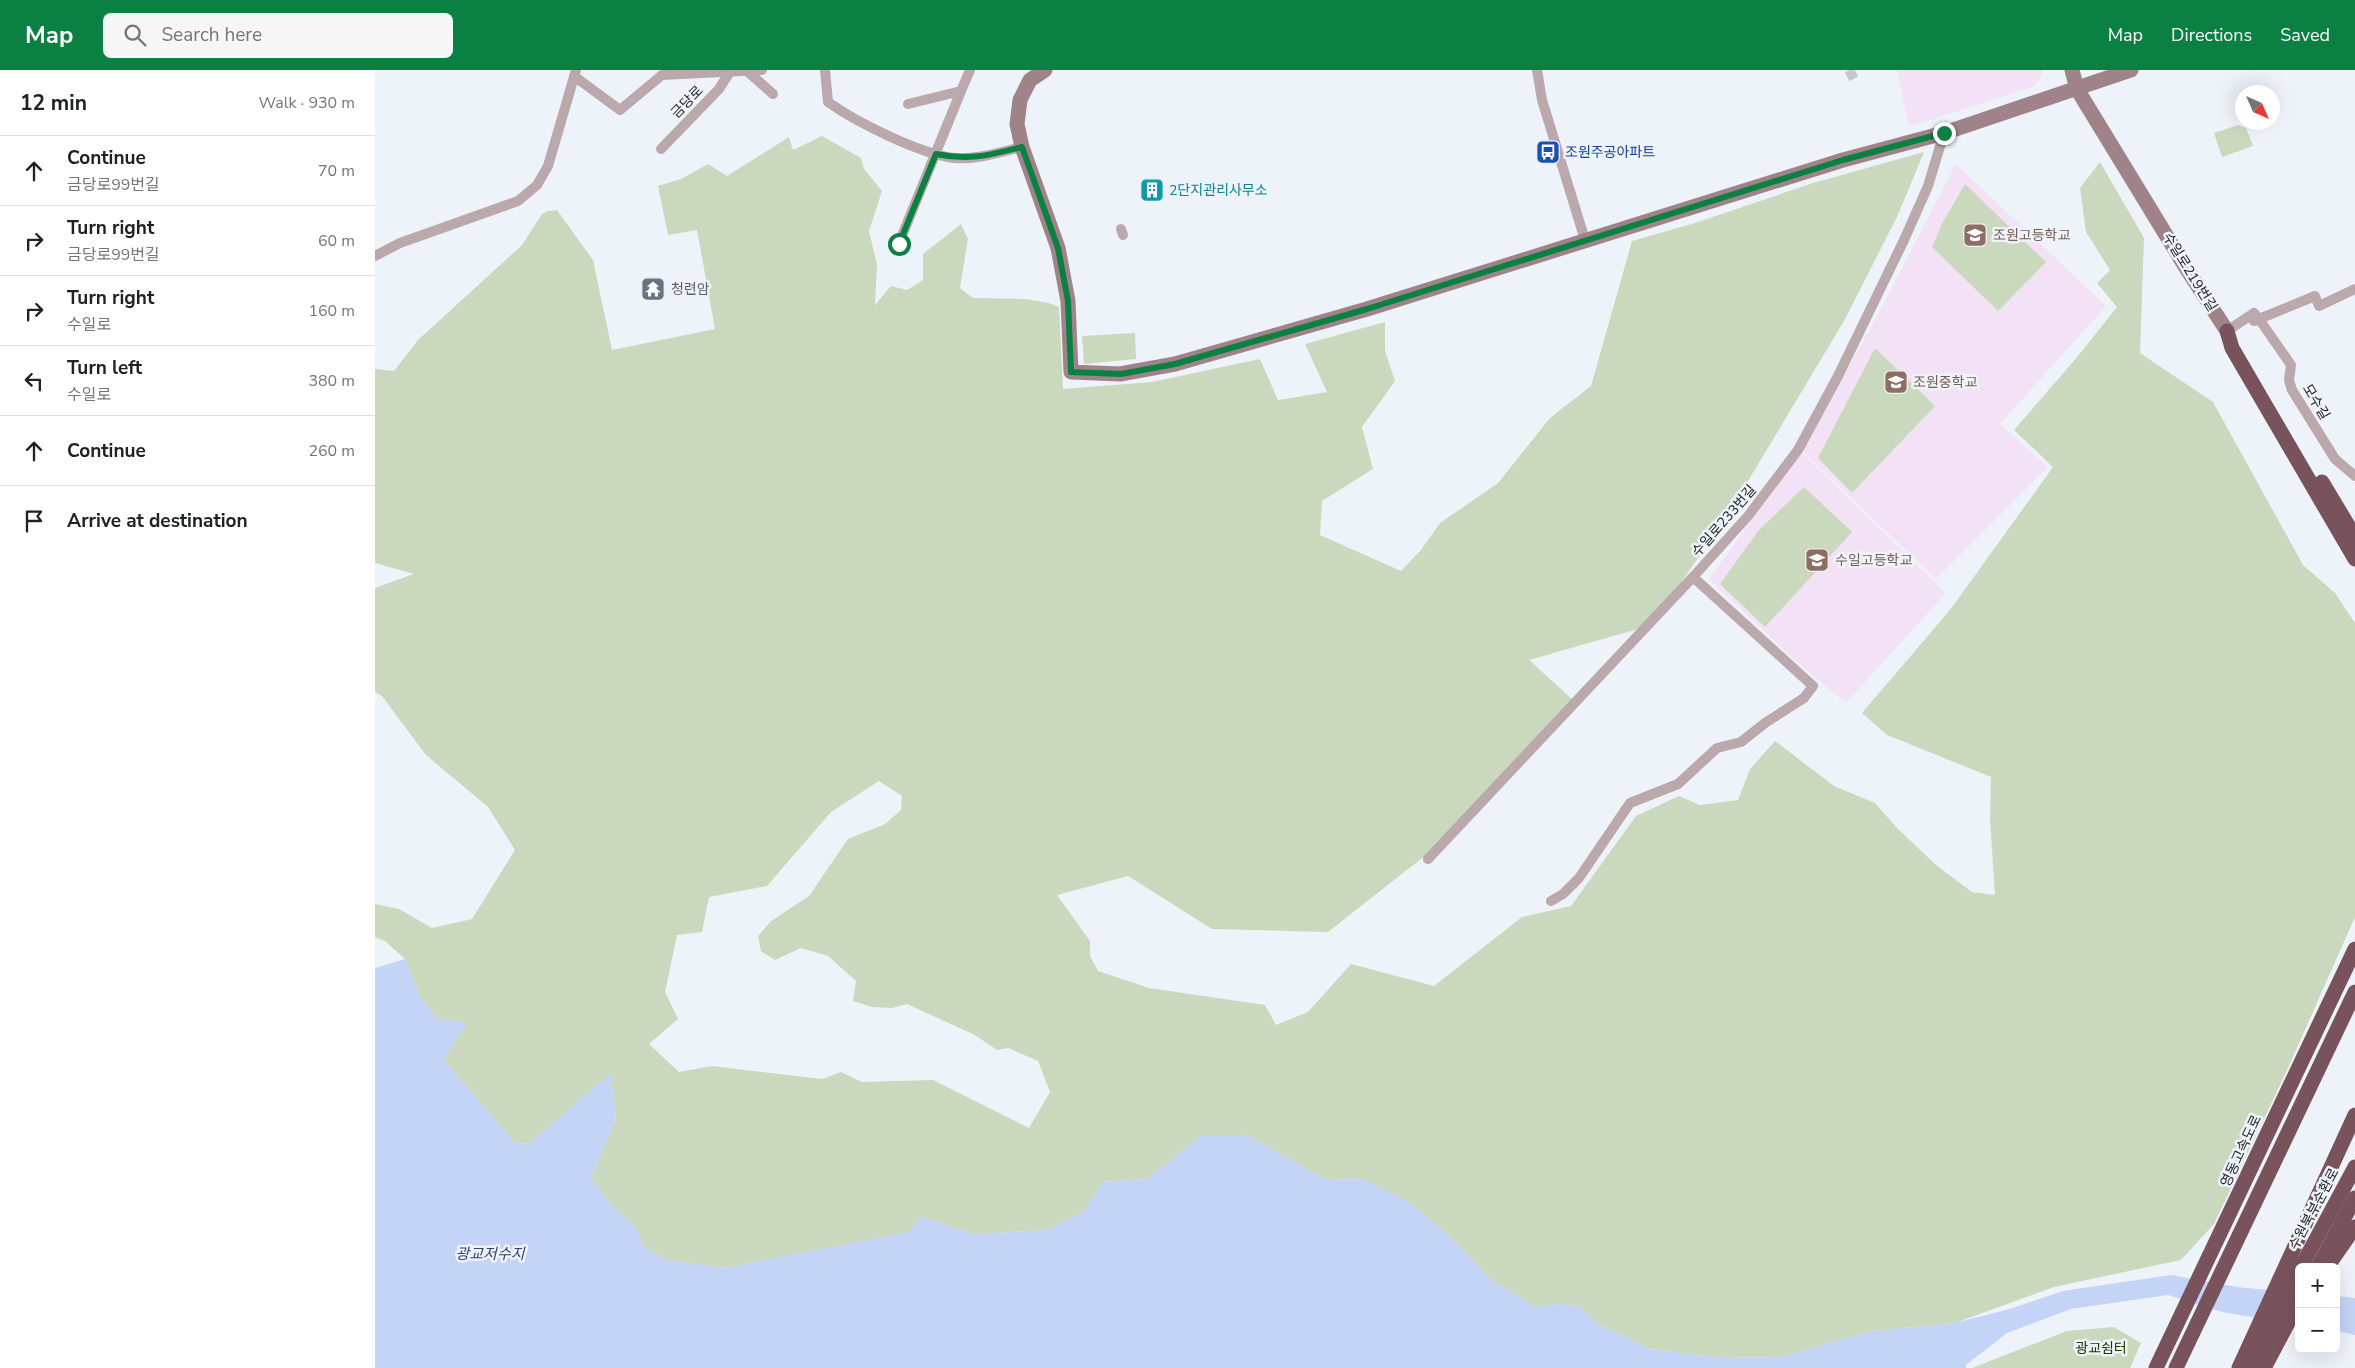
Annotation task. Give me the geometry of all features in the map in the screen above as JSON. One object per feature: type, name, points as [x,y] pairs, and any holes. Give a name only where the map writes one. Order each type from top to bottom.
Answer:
[{"type":"highway","points":[[2227,331],[2243,353],[2355,537]]},
{"type":"highway","points":[[2227,331],[2232,348],[2355,559]]},
{"type":"highway","name":"영동고속도로","points":[[2156,1368],[2355,949]]},
{"type":"highway","points":[[2176,1368],[2228,1255],[2355,992]]},
{"type":"highway","points":[[2298,1263],[2355,1115]]},
{"type":"highway","name":"수원북부순환로","points":[[2300,1263],[2355,1167]]},
{"type":"highway","points":[[2319,1263],[2355,1198]]},
{"type":"highway","points":[[2330,1263],[2355,1226]]},
{"type":"highway","points":[[2239,1368],[2295,1272]]},
{"type":"highway","name":"수원북부순환로","points":[[2251,1368],[2295,1272]]},
{"type":"highway","points":[[2266,1364],[2296,1308]]},
{"type":"highway","points":[[2266,1364],[2285,1341],[2295,1323]]},
{"type":"street","name":"금당로","points":[[575,73],[620,110],[662,75],[762,70]]},
{"type":"street","points":[[825,70],[828,102],[852,119],[936,154],[955,158],[977,158],[1022,147]]},
{"type":"street","points":[[899,244],[970,70]]},
{"type":"street","points":[[1045,70],[1030,80],[1020,100],[1017,124],[1022,147],[1058,248],[1068,301],[1071,372],[1121,374],[1175,364],[1367,309],[1843,160],[1944,133],[2131,70]]},
{"type":"street","points":[[1537,70],[1542,100],[1585,240]]},
{"type":"street","name":"수일로219번길","points":[[2072,70],[2077,89],[2188,271],[2227,331]]},
{"type":"street","name":"금당로","points":[[661,149],[719,89],[731,71]]},
{"type":"street","points":[[747,71],[773,94]]},
{"type":"street","points":[[375,256],[400,243],[518,201],[537,186],[548,166],[575,73]]},
{"type":"street","points":[[908,104],[961,92]]},
{"type":"street","name":"수일로233번길","points":[[1551,902],[1563,894],[1579,878],[1630,804],[1678,784],[1717,748],[1741,742],[1765,723],[1804,698],[1813,686],[1693,577],[1748,516],[1798,450],[1838,376],[1904,240],[1928,186],[1944,133]]},
{"type":"street","points":[[2227,331],[2315,296],[2319,306],[2355,289]]},
{"type":"street","name":"모수길","points":[[2259,318],[2291,365],[2289,380],[2292,390],[2335,459],[2355,476]]},
{"type":"street","points":[[1428,859],[1693,577]]},
{"type":"shaded area","points":[[1897,70],[2043,71],[2035,86],[1909,127]]},
{"type":"shaded area","points":[[1956,164],[2106,306],[2000,424],[2048,467],[1936,579],[1802,451],[1878,314]]},
{"type":"shaded area","name":"수일고등학교","points":[[1801,452],[1946,593],[1846,703],[1789,655],[1709,579]]},
{"type":"green space","points":[[2235,126],[2235,130],[2247,130],[2253,146],[2222,157],[2214,133]]},
{"type":"green space","points":[[822,136],[861,158],[864,169],[882,191],[869,231],[877,265],[875,305],[891,286],[907,290],[923,280],[923,254],[961,224],[968,239],[960,288],[973,298],[1025,299],[1049,303],[1059,307],[1063,389],[1152,382],[1260,359],[1278,400],[1327,392],[1305,344],[1385,322],[1385,351],[1395,381],[1362,427],[1373,469],[1322,501],[1320,535],[1401,571],[1421,550],[1440,523],[1498,483],[1550,418],[1591,386],[1632,241],[1695,223],[1810,184],[1924,152],[1897,217],[1844,321],[1727,516],[1680,584],[1638,629],[1529,660],[1572,699],[1431,851],[1328,932],[1212,929],[1128,876],[1057,895],[1090,941],[1090,956],[1098,971],[1149,988],[1265,1005],[1276,1025],[1308,1012],[1351,964],[1434,986],[1522,917],[1571,906],[1636,816],[1679,796],[1700,805],[1738,800],[1750,769],[1775,741],[1834,786],[1875,803],[1897,828],[1937,866],[1972,892],[1995,895],[1990,820],[1991,777],[1887,735],[1862,713],[1950,610],[2053,467],[2014,430],[2078,356],[2117,307],[2097,283],[2110,270],[2086,232],[2080,188],[2100,162],[2144,238],[2140,353],[2213,402],[2303,565],[2335,593],[2355,623],[2355,917],[2288,1068],[2214,1224],[2181,1260],[2054,1287],[1955,1323],[1871,1331],[1781,1357],[1723,1358],[1650,1349],[1600,1325],[1578,1306],[1557,1304],[1535,1307],[1489,1278],[1448,1234],[1364,1179],[1326,1180],[1247,1135],[1203,1135],[1147,1179],[1103,1182],[1084,1212],[1047,1230],[974,1234],[921,1217],[910,1232],[724,1268],[666,1260],[644,1247],[634,1225],[613,1207],[591,1178],[616,1118],[611,1074],[529,1144],[515,1143],[444,1060],[438,1019],[421,999],[405,959],[385,941],[375,937],[375,904],[399,909],[432,928],[472,919],[515,850],[488,807],[426,755],[382,696],[375,692],[375,588],[414,574],[375,563],[375,369],[394,371],[418,340],[522,245],[542,214],[548,211],[557,210],[593,260],[612,350],[715,329],[697,230],[668,235],[658,186],[681,179],[708,164],[727,176],[789,137],[793,150]],"holes":[[[879,781],[902,796],[901,810],[885,824],[848,839],[809,896],[771,921],[758,936],[761,951],[775,960],[801,948],[828,956],[856,981],[853,1001],[872,1007],[892,1008],[907,1004],[975,1035],[997,1050],[1008,1048],[1038,1061],[1050,1092],[1029,1128],[933,1080],[862,1082],[841,1072],[822,1079],[712,1066],[679,1072],[649,1044],[678,1019],[665,992],[677,935],[702,932],[709,897],[767,886],[831,812]]]},
{"type":"green space","points":[[1965,184],[2046,262],[1998,311],[1932,247],[1943,222]]},
{"type":"green space","points":[[1135,333],[1136,359],[1084,364],[1082,336]]},
{"type":"green space","points":[[1875,348],[1935,406],[1852,493],[1818,458]]},
{"type":"green space","points":[[1804,487],[1852,532],[1765,627],[1720,584],[1759,530]]},
{"type":"green space","name":"광교쉼터","points":[[2114,1327],[2141,1343],[2130,1368],[1972,1368],[2067,1331]]},
{"type":"water","name":"광교저수지","points":[[405,959],[421,999],[438,1019],[467,1023],[444,1060],[515,1143],[529,1144],[611,1073],[616,1118],[591,1178],[613,1207],[634,1225],[644,1247],[666,1260],[724,1268],[909,1232],[921,1217],[974,1234],[1047,1230],[1084,1212],[1103,1182],[1147,1179],[1203,1135],[1247,1135],[1326,1180],[1364,1179],[1410,1203],[1448,1234],[1489,1278],[1535,1307],[1557,1304],[1578,1306],[1600,1325],[1650,1349],[1723,1358],[1781,1357],[1871,1331],[1955,1323],[2013,1308],[2063,1291],[2171,1275],[2237,1287],[2295,1293],[2295,1324],[2222,1312],[2168,1295],[2071,1309],[2007,1333],[1966,1365],[1966,1368],[375,1368],[375,968]]},
{"type":"water","points":[[2340,1296],[2355,1298],[2355,1335],[2340,1332]]},
{"type":"tunnel","points":[[1849,70],[1854,79]]},
{"type":"place","name":"조원주공아파트","points":[[1548,152]]},
{"type":"place","name":"2단지관리사무소","points":[[1152,190]]},
{"type":"place","name":"조원고등학교","points":[[1975,235]]},
{"type":"place","name":"청련암","points":[[653,289]]},
{"type":"place","name":"조원중학교","points":[[1896,382]]},
{"type":"place","name":"수일고등학교","points":[[1817,560]]},
{"type":"route","points":[[899,244],[936,154],[955,158],[977,158],[1022,147],[1058,248],[1068,301],[1071,372],[1121,374],[1175,364],[1367,309],[1843,160],[1944,133]]}]
